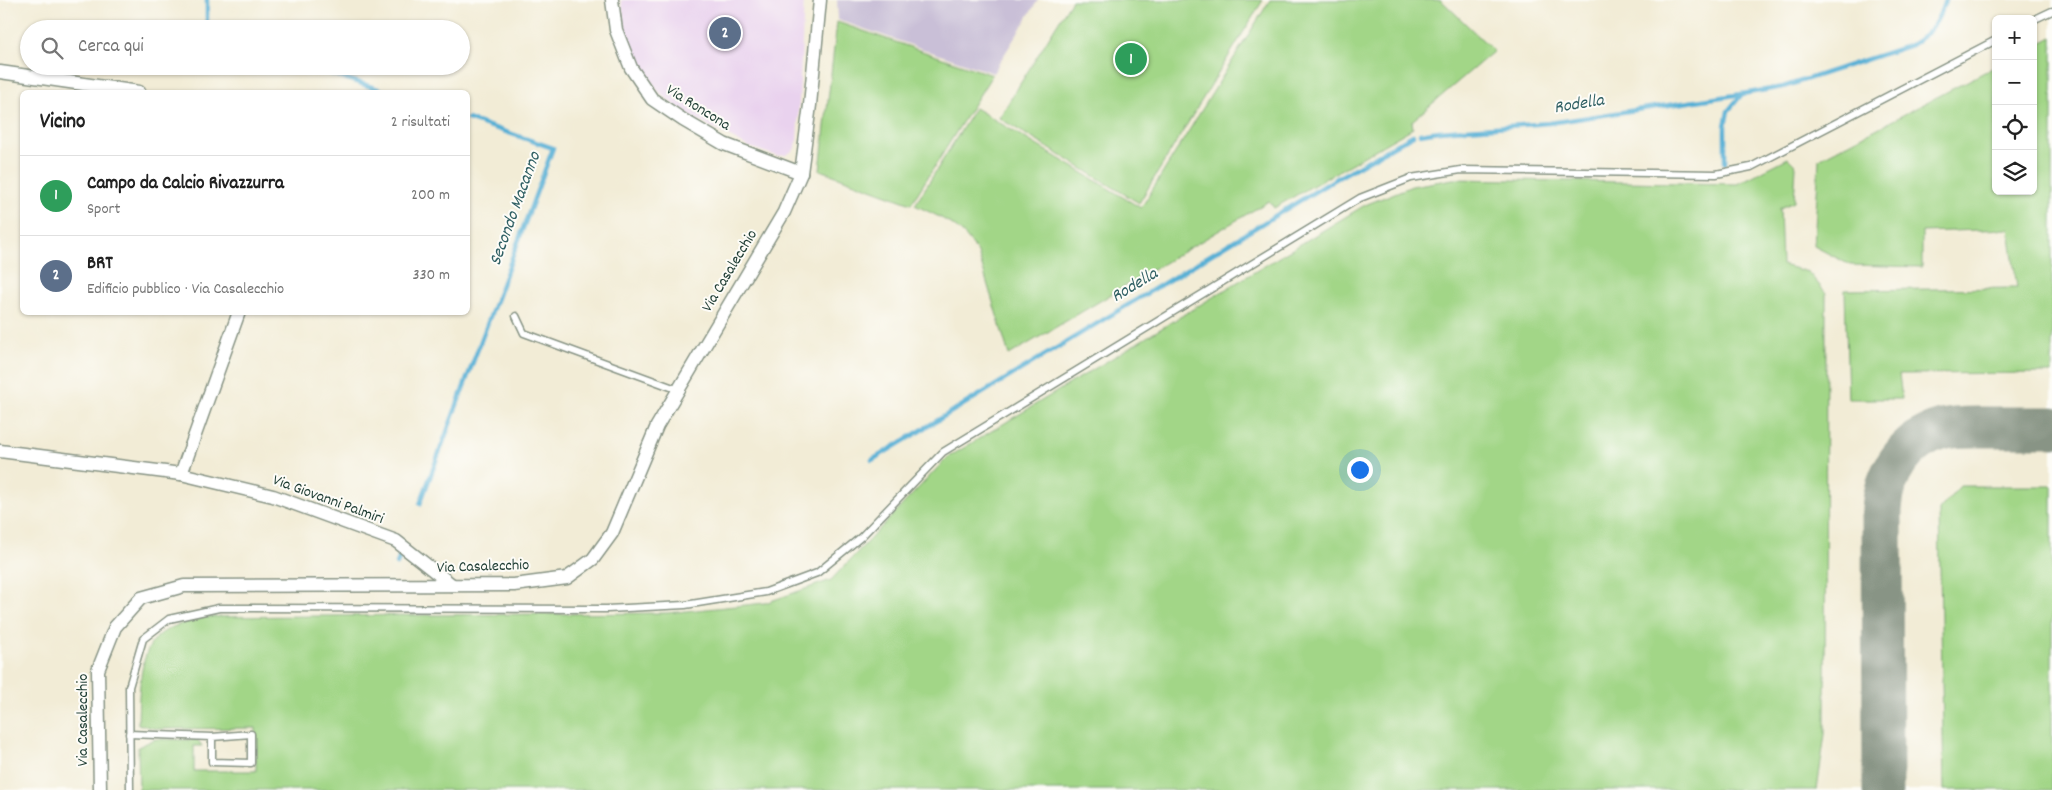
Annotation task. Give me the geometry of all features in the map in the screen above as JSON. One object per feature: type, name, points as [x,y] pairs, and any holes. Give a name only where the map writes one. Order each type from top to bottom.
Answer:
[{"type":"street","name":"Via Roncona","points":[[612,0],[616,30],[631,68],[652,99],[682,120],[724,144],[801,173]]},
{"type":"street","name":"Via Casalecchio","points":[[100,790],[98,670],[114,626],[141,598],[184,586],[514,586],[567,578],[593,559],[612,533],[656,426],[784,212],[801,173],[810,105],[820,0]]},
{"type":"street","points":[[0,72],[20,75]]},
{"type":"street","points":[[21,75],[125,90]]},
{"type":"street","points":[[181,474],[238,315]]},
{"type":"street","name":"Via Giovanni Palmiri","points":[[0,451],[181,474],[273,496],[396,541],[452,585]]},
{"type":"lane","points":[[2037,18],[2052,10]]},
{"type":"lane","points":[[130,790],[129,686],[143,639],[169,619],[219,608],[608,609],[685,605],[766,592],[817,573],[861,537],[943,452],[1360,198],[1411,178],[1461,170],[1716,174],[1751,167],[1992,42]]},
{"type":"lane","points":[[516,316],[524,333],[678,390]]},
{"type":"lane","points":[[129,734],[212,737],[251,734],[251,763],[212,762],[212,737]]},
{"type":"shaded area","points":[[621,0],[804,0],[797,142],[794,150],[786,155],[777,156],[749,147],[684,113],[658,91],[640,63],[625,27]]},
{"type":"shaded area","points":[[837,0],[1038,0],[993,73],[838,20]]},
{"type":"green space","points":[[1072,0],[1263,0],[1139,203],[999,118]]},
{"type":"green space","points":[[1270,0],[1441,0],[1494,51],[1412,121],[1413,128],[1274,208],[1269,201],[1009,355],[978,253],[958,229],[915,205],[975,108],[1141,208]]},
{"type":"green space","points":[[837,22],[992,75],[911,204],[820,170]]},
{"type":"green space","points":[[2052,37],[2052,373],[1899,374],[1902,399],[1848,399],[1845,290],[2017,288],[2009,229],[1922,232],[1922,267],[1850,265],[1814,246],[1819,159],[1992,68],[1992,195],[2037,195],[2037,45]]},
{"type":"green space","points":[[1788,158],[1796,166],[1794,202],[1780,208],[1782,265],[1808,272],[1826,293],[1825,734],[1817,790],[139,790],[138,747],[155,739],[198,740],[202,746],[194,746],[194,771],[256,771],[256,728],[157,729],[138,724],[139,690],[146,654],[157,637],[162,633],[186,622],[205,617],[667,613],[765,603],[831,580],[947,458],[1365,205],[1412,186],[1453,179],[1737,184]]},
{"type":"green space","points":[[1960,486],[2052,486],[2052,790],[1944,790],[1939,510]]},
{"type":"waterway","name":"Secondo Macanno","points":[[207,0],[207,20]]},
{"type":"waterway","name":"Rodella","points":[[1725,163],[1725,126],[1728,111],[1742,94],[1783,87],[1911,45],[1924,36],[1933,26],[1940,15],[1945,0]]},
{"type":"waterway","name":"Secondo Macanno","points":[[335,75],[381,90]]},
{"type":"waterway","name":"Rodella","points":[[1420,134],[1550,123],[1742,94]]},
{"type":"waterway","name":"Secondo Macanno","points":[[420,504],[553,148],[470,120]]},
{"type":"waterway","name":"Rodella","points":[[872,460],[1334,180],[1413,135]]},
{"type":"waterway","name":"Secondo Macanno","points":[[397,564],[401,552]]},
{"type":"taxiway","points":[[1883,790],[1882,510],[1887,484],[1892,472],[1907,450],[1929,435],[1942,430],[1964,427],[2052,427]]},
{"type":"place","name":"BRT","points":[[725,33]]},
{"type":"place","name":"Campo da Calcio Rivazzurra","points":[[1131,59]]}]
